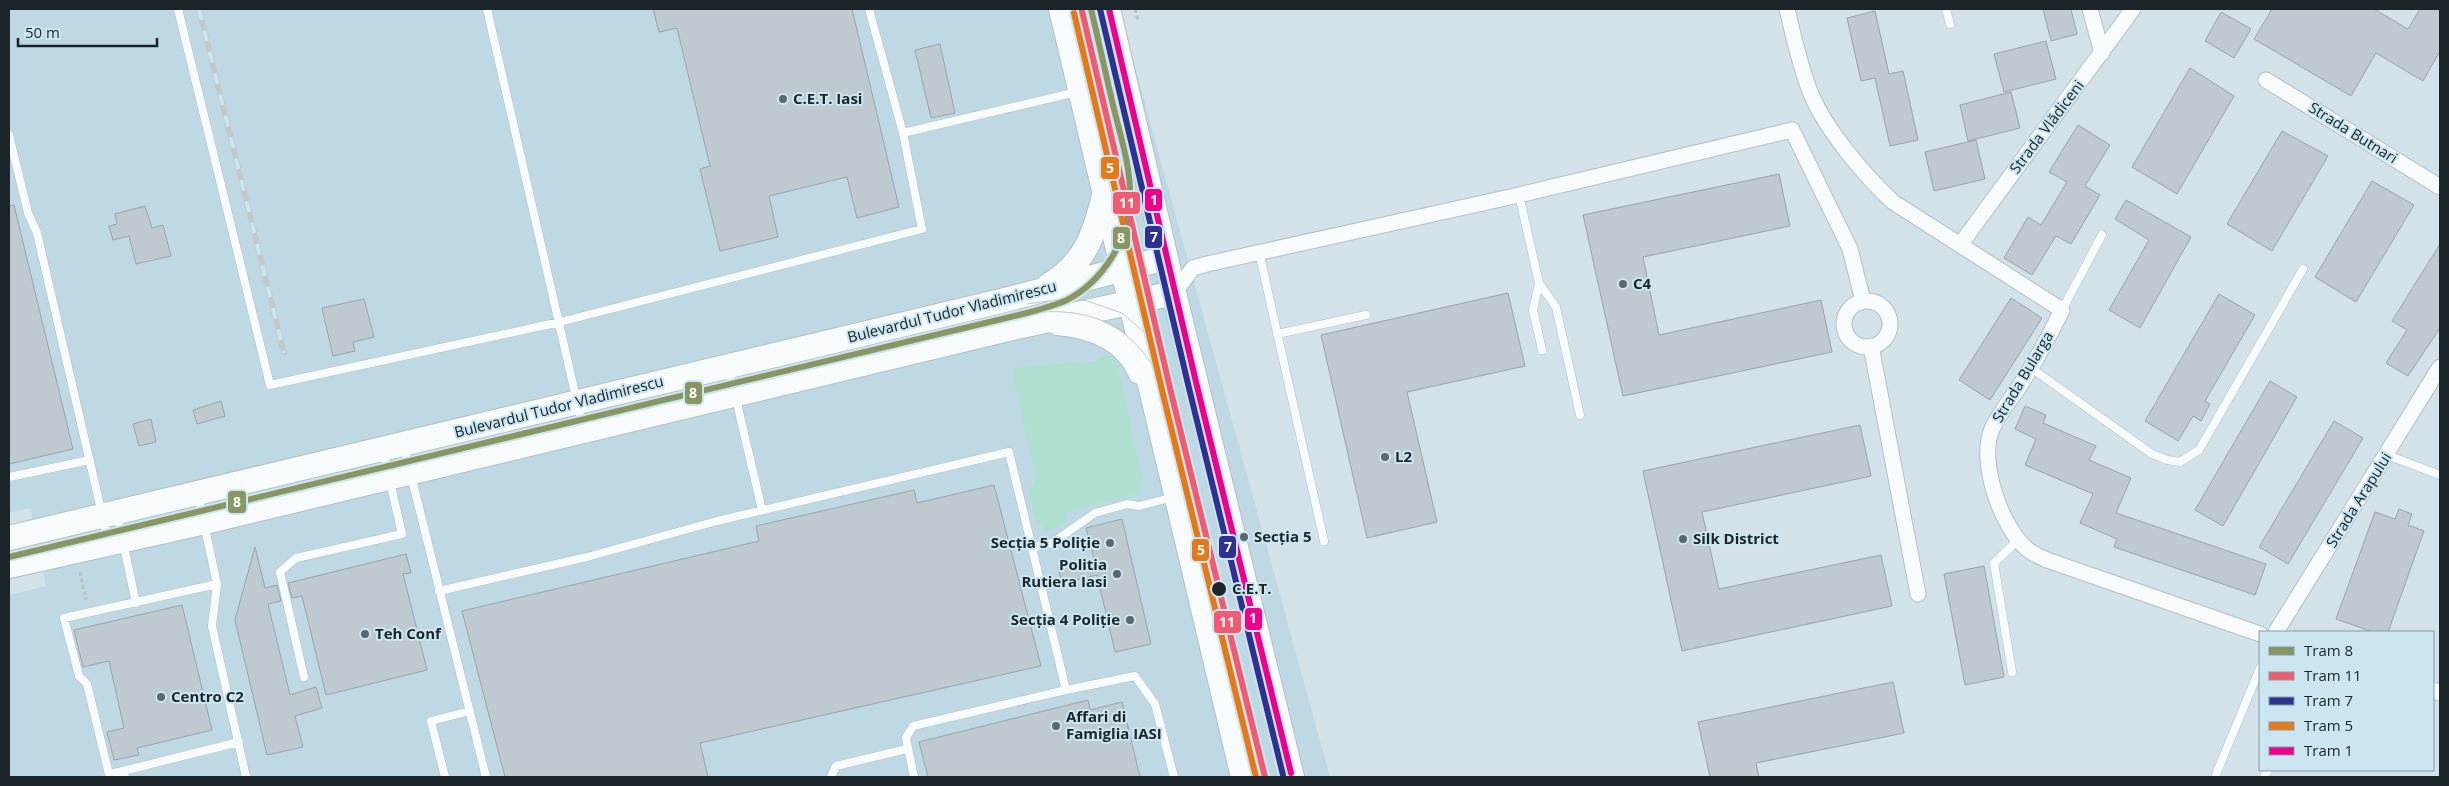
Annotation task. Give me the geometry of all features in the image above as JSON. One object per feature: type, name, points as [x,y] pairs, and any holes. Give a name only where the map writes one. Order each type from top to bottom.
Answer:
[{"type":"main road","points":[[1061,9],[1152,400],[1177,496],[1243,777]]},
{"type":"main road","points":[[1108,9],[1174,293],[1292,777]]},
{"type":"main road","points":[[1038,292],[1058,280],[1082,254],[1091,240],[1104,191]]},
{"type":"main road","name":"Bulevardul Tudor Vladimirescu","points":[[9,538],[1038,292],[1166,258]]},
{"type":"main road","name":"Bulevardul Tudor Vladimirescu","points":[[9,566],[205,522],[735,393],[1044,321],[1174,293]]},
{"type":"main road","points":[[1044,321],[1088,328],[1122,345],[1135,360],[1152,400]]},
{"type":"street","points":[[1787,9],[1799,61],[1812,96],[1825,120],[1876,187],[1893,202],[2062,310]]},
{"type":"street","points":[[2090,9],[2102,53]]},
{"type":"street","name":"Strada Vlădiceni","points":[[1960,245],[2133,9]]},
{"type":"street","name":"Strada Butnari","points":[[2266,80],[2440,187]]},
{"type":"street","points":[[1166,258],[1192,268],[1519,195],[1792,130],[1850,250],[1862,301]]},
{"type":"street","points":[[1174,293],[1192,268]]},
{"type":"street","points":[[1862,301],[1870,301],[1883,308],[1890,321],[1887,336],[1881,342],[1871,346],[1860,346],[1853,342],[1845,329],[1846,315],[1856,304],[1862,301]]},
{"type":"street","name":"Strada Bularga","points":[[2062,310],[2031,368],[1992,429],[1987,453],[1990,474],[2006,522],[2028,550],[2048,560],[2259,634]]},
{"type":"street","points":[[1871,346],[1918,594]]},
{"type":"street","name":"Strada Arapului","points":[[2277,631],[2440,367]]},
{"type":"lane","points":[[178,9],[270,385],[560,322],[922,229],[903,133],[869,9]]},
{"type":"lane","points":[[487,9],[584,430]]},
{"type":"lane","points":[[1946,9],[1950,24]]},
{"type":"lane","points":[[903,133],[1081,91]]},
{"type":"lane","points":[[9,135],[28,213],[37,234],[90,460],[110,514],[116,541],[136,603]]},
{"type":"lane","points":[[1519,195],[1539,283],[1556,307],[1580,415]]},
{"type":"lane","points":[[2062,310],[2102,235]]},
{"type":"lane","points":[[1259,252],[1324,541]]},
{"type":"lane","points":[[2031,368],[2152,454],[2167,460],[2180,462],[2199,450],[2303,269]]},
{"type":"lane","points":[[1539,283],[1533,310],[1542,350]]},
{"type":"lane","points":[[1277,334],[1366,315]]},
{"type":"lane","points":[[729,366],[762,510]]},
{"type":"lane","points":[[304,677],[280,572],[296,558],[402,534],[399,474],[394,447]]},
{"type":"lane","points":[[394,447],[399,474],[439,591],[486,777]]},
{"type":"lane","points":[[439,591],[587,556],[762,510],[1009,452],[1066,690]]},
{"type":"lane","points":[[2387,455],[2440,475]]},
{"type":"lane","points":[[9,477],[90,460]]},
{"type":"lane","points":[[198,494],[217,584],[212,626],[246,777]]},
{"type":"lane","points":[[1031,548],[1052,543],[1095,513],[1126,504],[1139,506],[1177,496]]},
{"type":"lane","points":[[110,514],[116,541]]},
{"type":"lane","points":[[2012,672],[1994,563],[2019,539]]},
{"type":"lane","points":[[217,584],[64,618],[79,676],[87,684],[109,774],[124,774],[239,742]]},
{"type":"lane","points":[[2215,777],[2259,670]]},
{"type":"lane","points":[[914,777],[906,738],[913,726],[1066,690],[1135,676],[1156,704],[1174,777]]},
{"type":"lane","points":[[445,777],[431,721],[470,711]]},
{"type":"lane","points":[[831,777],[836,766],[907,749]]},
{"type":"path","points":[[1135,9],[1138,21]]},
{"type":"path","points":[[79,570],[89,613]]},
{"type":"shaded area","points":[[9,9],[1119,9],[1330,777],[9,777],[9,595],[46,586],[30,508],[9,513]]},
{"type":"green space","points":[[1108,355],[1116,358],[1142,479],[1139,496],[1131,495],[1065,513],[1064,525],[1047,531],[1034,517],[1029,489],[1036,478],[1013,377],[1013,368],[1095,361]]},
{"type":"building","name":"C.E.T. Iasi","points":[[653,9],[852,9],[899,207],[857,218],[847,177],[769,196],[778,237],[720,251],[700,169],[710,166],[677,28],[659,32]]},
{"type":"building","points":[[2043,9],[2071,9],[2077,34],[2051,41]]},
{"type":"building","points":[[2272,9],[2374,9],[2408,29],[2420,9],[2440,9],[2440,51],[2423,81],[2376,53],[2351,96],[2254,39]]},
{"type":"building","points":[[1875,11],[1889,74],[1903,71],[1918,140],[1890,146],[1875,78],[1861,81],[1847,18]]},
{"type":"building","points":[[2221,12],[2251,29],[2234,58],[2205,41]]},
{"type":"building","points":[[2046,41],[2056,79],[2004,92],[1994,54]]},
{"type":"building","points":[[940,44],[955,113],[931,118],[915,50]]},
{"type":"building","points":[[2190,68],[2234,96],[2177,194],[2132,167]]},
{"type":"building","points":[[2011,92],[2020,128],[1968,141],[1960,105]]},
{"type":"building","points":[[2078,125],[2110,145],[2085,186],[2100,195],[2071,244],[2056,236],[2032,275],[2004,258],[2028,217],[2041,225],[2067,182],[2049,172]]},
{"type":"building","points":[[2282,131],[2328,156],[2272,251],[2227,224]]},
{"type":"building","points":[[1976,140],[1985,179],[1934,191],[1925,152]]},
{"type":"building","name":"C4","points":[[1779,174],[1790,226],[1643,257],[1659,335],[1821,300],[1832,352],[1623,396],[1583,215]]},
{"type":"building","points":[[2372,181],[2414,205],[2356,302],[2315,277]]},
{"type":"building","points":[[2126,200],[2191,237],[2140,328],[2109,310],[2149,240],[2115,219]]},
{"type":"building","points":[[14,205],[73,449],[9,464],[9,206]]},
{"type":"building","points":[[145,206],[152,228],[163,225],[171,256],[136,264],[129,236],[113,240],[109,226],[117,224],[115,214]]},
{"type":"building","points":[[2440,244],[2440,328],[2408,376],[2386,363],[2407,330],[2392,321]]},
{"type":"building","name":"L2","points":[[1508,293],[1525,366],[1407,392],[1437,522],[1367,538],[1321,335]]},
{"type":"building","points":[[2219,294],[2255,315],[2205,401],[2210,404],[2201,421],[2193,416],[2178,441],[2145,421]]},
{"type":"building","points":[[2011,298],[2042,318],[1990,400],[1959,380]]},
{"type":"building","points":[[364,299],[374,337],[353,342],[355,351],[333,356],[322,308]]},
{"type":"building","points":[[2270,381],[2297,397],[2223,526],[2195,510]]},
{"type":"building","points":[[221,401],[225,416],[197,424],[193,410]]},
{"type":"building","points":[[2025,406],[2046,415],[2043,423],[2096,446],[2089,460],[2131,478],[2116,513],[2266,564],[2255,595],[2114,547],[2117,539],[2080,523],[2093,494],[2025,465],[2036,439],[2015,429]]},
{"type":"building","points":[[151,419],[156,442],[139,446],[133,424]]},
{"type":"building","points":[[2334,421],[2363,438],[2288,564],[2259,547]]},
{"type":"building","name":"Silk District","points":[[1860,425],[1871,476],[1702,512],[1719,589],[1881,555],[1892,606],[1682,651],[1643,471]]},
{"type":"building","points":[[994,485],[1041,666],[700,743],[708,777],[505,777],[462,611],[759,541],[756,526],[914,490],[917,503]]},
{"type":"building","points":[[2399,509],[2412,514],[2408,525],[2424,531],[2388,631],[2370,631],[2336,619],[2375,512],[2395,519]]},
{"type":"building","points":[[1122,519],[1151,644],[1115,652],[1097,575],[1062,583],[1058,567],[1094,559],[1086,528]]},
{"type":"building","points":[[255,547],[265,588],[277,585],[281,601],[268,604],[290,695],[316,687],[322,708],[295,716],[303,747],[267,755],[235,620]]},
{"type":"building","name":"Teh Conf","points":[[406,554],[411,573],[403,574],[427,670],[326,695],[302,596],[292,598],[288,583]]},
{"type":"building","points":[[1984,566],[2004,677],[1965,685],[1944,574]]},
{"type":"building","name":"Centro C2","points":[[182,605],[212,730],[137,748],[139,755],[114,760],[107,732],[124,728],[109,661],[83,667],[74,630]]},
{"type":"building","points":[[1893,682],[1904,733],[1756,763],[1759,777],[1710,777],[1698,722]]},
{"type":"building","name":"Affari di Famiglia IASI","points":[[1088,700],[1090,710],[1122,702],[1140,777],[928,777],[919,742]]},
{"type":"tram line","name":"8","points":[[9,557],[1027,313],[1067,300],[1092,282],[1112,258],[1125,229],[1130,198],[1125,153],[1091,9]]},
{"type":"tram line","name":"7","points":[[1100,9],[1188,384],[1283,775]]},
{"type":"tram line","name":"1","points":[[1109,9],[1196,382],[1291,773]]},
{"type":"tram line","name":"11","points":[[1082,11],[1170,388],[1265,777]]},
{"type":"tram line","name":"5","points":[[1074,13],[1162,390],[1256,777]]},
{"type":"tram line","points":[[1027,304],[1070,298],[1087,301],[1122,313],[1159,345],[1179,386]]},
{"type":"tram line","points":[[1027,313],[1055,312],[1079,314],[1101,320],[1120,330],[1136,344],[1150,362],[1173,408]]},
{"type":"railway","points":[[199,9],[284,353]]},
{"type":"place","name":"C.E.T. Iasi","points":[[783,99]]},
{"type":"place","name":"C4","points":[[1623,284]]},
{"type":"place","name":"L2","points":[[1385,457]]},
{"type":"place","name":"Secția 5","points":[[1244,537]]},
{"type":"place","name":"Silk District","points":[[1683,539]]},
{"type":"place","name":"Secția 5 Poliție","points":[[1110,543]]},
{"type":"place","name":"Politia Rutiera Iasi","points":[[1117,574]]},
{"type":"place","name":"C.E.T.","points":[[1219,589]]},
{"type":"place","name":"Secția 4 Poliție","points":[[1130,620]]},
{"type":"place","name":"Teh Conf","points":[[365,634]]},
{"type":"place","name":"Centro C2","points":[[161,697]]},
{"type":"place","name":"Affari di Famiglia IASI","points":[[1056,726]]}]
